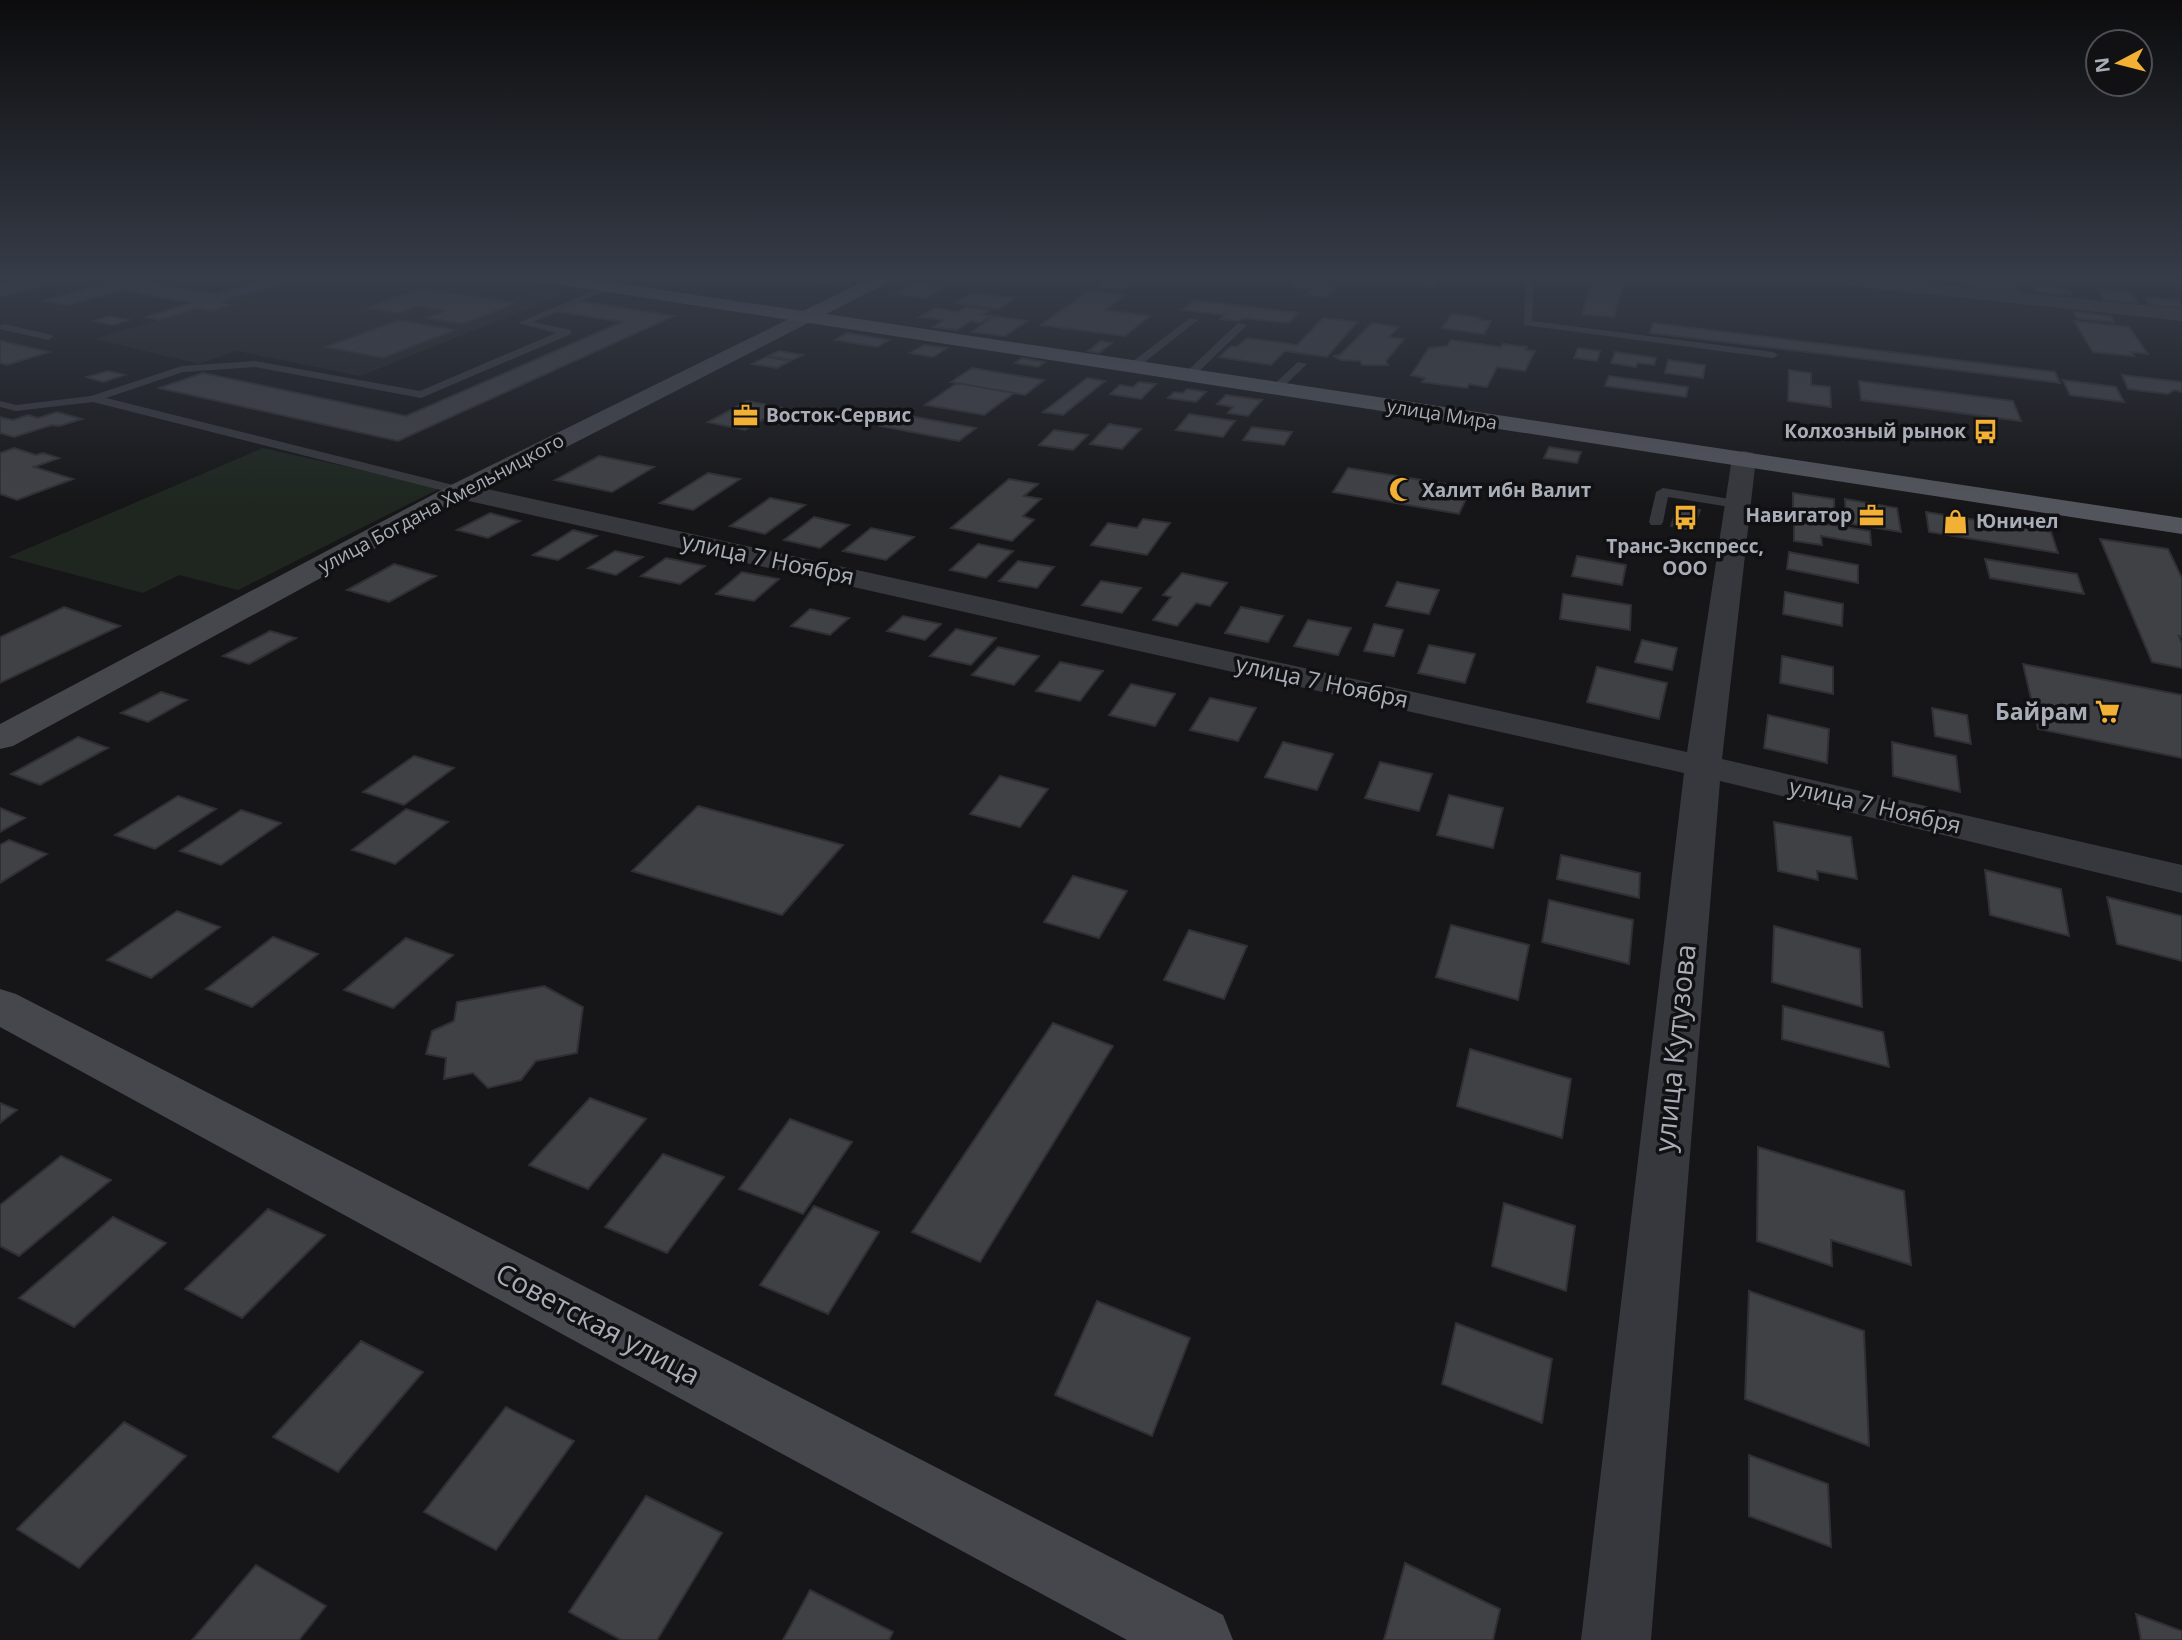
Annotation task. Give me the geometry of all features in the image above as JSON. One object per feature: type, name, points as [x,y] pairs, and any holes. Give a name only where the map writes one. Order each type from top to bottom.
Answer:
[{"type":"main road","name":"улица Мира","points":[[1037,353],[2182,526]]},
{"type":"street","name":"улица Богдана Хмельницкого","points":[[0,738],[460,491],[735,353]]},
{"type":"street","name":"улица Кутузова","points":[[1616,1640],[1703,766],[1744,458]]},
{"type":"street","name":"улица 7 Ноября","points":[[460,491],[1703,766],[2182,878]]},
{"type":"street","name":"Советская улица","points":[[0,1006],[696,1377],[1198,1640]]},
{"type":"lane","points":[[0,404],[16,408],[93,399],[182,369],[255,364],[421,396],[520,353]]},
{"type":"lane","points":[[1132,367],[1151,353]]},
{"type":"lane","points":[[1188,376],[1213,353]]},
{"type":"lane","points":[[1754,353],[1773,355]]},
{"type":"lane","points":[[1275,389],[1302,364]]},
{"type":"lane","points":[[93,399],[460,491]]},
{"type":"lane","points":[[1656,522],[1663,492],[1736,504]]},
{"type":"shaded area","points":[[151,353],[233,353],[199,364]]},
{"type":"shaded area","points":[[245,353],[419,353],[360,376]]},
{"type":"shaded area","points":[[263,448],[441,488],[238,590],[179,575],[143,593],[8,557]]},
{"type":"building","points":[[0,353],[47,353],[7,365],[0,363]]},
{"type":"building","points":[[354,353],[397,353],[383,358]]},
{"type":"building","points":[[552,353],[593,353],[398,441],[159,388],[203,373],[406,416]]},
{"type":"building","points":[[776,353],[803,355],[792,360],[768,356]]},
{"type":"building","points":[[911,353],[940,353],[933,357]]},
{"type":"building","points":[[1224,353],[1283,353],[1271,365],[1219,357]]},
{"type":"building","points":[[1296,353],[1331,353],[1327,357]]},
{"type":"building","points":[[1342,353],[1393,353],[1386,361],[1388,365],[1362,365],[1360,361],[1341,360],[1334,356]]},
{"type":"building","points":[[1426,353],[1534,353],[1525,371],[1497,367],[1487,387],[1469,384],[1467,388],[1422,382],[1425,378],[1411,375]]},
{"type":"building","points":[[1576,353],[1600,353],[1597,361],[1574,358]]},
{"type":"building","points":[[1615,353],[1656,358],[1654,365],[1637,363],[1636,367],[1611,363]]},
{"type":"building","points":[[1810,353],[1895,353],[2055,372],[2060,383]]},
{"type":"building","points":[[2098,353],[2131,353],[2134,356]]},
{"type":"building","points":[[766,357],[790,361],[777,368],[752,364]]},
{"type":"building","points":[[1022,358],[1045,362],[1038,367],[1015,363]]},
{"type":"building","points":[[1668,360],[1705,365],[1703,378],[1665,373]]},
{"type":"building","points":[[972,368],[1044,380],[1025,395],[951,382]]},
{"type":"building","points":[[1789,370],[1811,373],[1811,385],[1830,387],[1831,407],[1788,401]]},
{"type":"building","points":[[108,371],[124,375],[103,382],[87,377]]},
{"type":"building","points":[[2122,375],[2182,382],[2182,392],[2174,390],[2168,394],[2128,389]]},
{"type":"building","points":[[1609,376],[1688,387],[1686,397],[1605,386]]},
{"type":"building","points":[[1087,378],[1105,381],[1063,415],[1043,412]]},
{"type":"building","points":[[2063,380],[2116,387],[2124,402],[2070,395]]},
{"type":"building","points":[[1859,381],[2013,401],[2021,421],[1861,400]]},
{"type":"building","points":[[1139,382],[1156,384],[1141,399],[1110,394],[1120,385],[1133,387]]},
{"type":"building","points":[[957,383],[1014,393],[984,415],[925,405]]},
{"type":"building","points":[[1187,389],[1206,392],[1196,402],[1168,398],[1174,392],[1183,393]]},
{"type":"building","points":[[1226,395],[1262,400],[1248,416],[1228,413],[1233,407],[1217,404]]},
{"type":"building","points":[[747,401],[783,408],[745,430],[708,422]]},
{"type":"building","points":[[57,412],[82,419],[14,437],[0,433],[0,417],[13,420],[28,415],[38,418]]},
{"type":"building","points":[[899,414],[976,428],[959,441],[880,426]]},
{"type":"building","points":[[1189,414],[1235,421],[1223,437],[1176,430]]},
{"type":"building","points":[[1109,424],[1141,429],[1122,449],[1090,444]]},
{"type":"building","points":[[1252,427],[1292,432],[1284,445],[1243,440]]},
{"type":"building","points":[[1054,430],[1088,435],[1073,450],[1039,445]]},
{"type":"building","points":[[1549,447],[1581,452],[1577,463],[1544,458]]},
{"type":"building","points":[[14,448],[59,458],[34,467],[73,479],[17,500],[0,494],[0,453]]},
{"type":"building","points":[[599,456],[654,467],[612,492],[555,480]]},
{"type":"building","name":"Халит ибн Валит","points":[[1348,468],[1471,488],[1459,514],[1333,492]]},
{"type":"building","points":[[708,473],[740,479],[693,510],[660,503]]},
{"type":"building","points":[[1009,479],[1038,484],[1024,496],[1041,499],[1023,516],[1034,520],[1012,541],[951,528]]},
{"type":"building","points":[[1793,493],[1834,499],[1835,521],[1793,514]]},
{"type":"building","points":[[770,498],[805,505],[765,534],[730,526]]},
{"type":"building","points":[[1845,499],[1897,508],[1901,532],[1846,523]]},
{"type":"building","name":"Транс-Экспресс, ООО","points":[[1678,506],[1700,510],[1693,530],[1671,526]]},
{"type":"building","points":[[1926,512],[2051,532],[2058,553],[1929,532]]},
{"type":"building","points":[[490,513],[520,521],[488,538],[457,530]]},
{"type":"building","points":[[814,517],[849,525],[820,548],[784,540]]},
{"type":"building","points":[[1143,519],[1170,523],[1147,555],[1091,545],[1108,523],[1137,528]]},
{"type":"building","points":[[1794,519],[1870,531],[1871,545],[1821,536],[1822,545],[1794,541]]},
{"type":"building","points":[[871,528],[914,537],[886,560],[843,551]]},
{"type":"building","points":[[573,530],[597,536],[558,560],[533,555]]},
{"type":"building","points":[[2100,539],[2168,549],[2182,578],[2182,637],[2179,636],[2182,643],[2182,668],[2152,662]]},
{"type":"building","points":[[978,544],[1013,551],[986,578],[950,570]]},
{"type":"building","points":[[615,551],[643,557],[616,575],[588,568]]},
{"type":"building","points":[[1789,552],[1858,565],[1858,583],[1787,569]]},
{"type":"building","points":[[1577,556],[1626,565],[1622,585],[1572,576]]},
{"type":"building","points":[[666,558],[705,566],[680,584],[641,576]]},
{"type":"building","points":[[1985,559],[2077,574],[2084,594],[1990,578]]},
{"type":"building","points":[[1018,561],[1054,567],[1037,588],[999,581]]},
{"type":"building","points":[[394,564],[436,576],[389,602],[347,590]]},
{"type":"building","points":[[742,572],[779,579],[754,601],[716,594]]},
{"type":"building","points":[[1182,573],[1227,583],[1210,606],[1196,603],[1177,626],[1153,620],[1171,597],[1163,595]]},
{"type":"building","points":[[1101,581],[1141,588],[1122,613],[1082,605]]},
{"type":"building","points":[[1397,582],[1439,590],[1429,614],[1386,606]]},
{"type":"building","points":[[1785,592],[1843,604],[1842,626],[1783,614]]},
{"type":"building","points":[[1563,594],[1631,605],[1630,630],[1560,619]]},
{"type":"building","points":[[64,607],[120,626],[0,683],[0,637]]},
{"type":"building","points":[[1241,607],[1283,616],[1268,642],[1225,633]]},
{"type":"building","points":[[810,609],[849,618],[830,635],[791,626]]},
{"type":"building","points":[[903,616],[941,624],[925,640],[887,631]]},
{"type":"building","points":[[1308,620],[1351,628],[1338,655],[1294,646]]},
{"type":"building","points":[[1374,624],[1403,630],[1394,656],[1364,651]]},
{"type":"building","points":[[956,629],[996,638],[971,665],[930,656]]},
{"type":"building","points":[[270,631],[296,638],[249,664],[223,656]]},
{"type":"building","points":[[1642,640],[1677,648],[1672,670],[1635,662]]},
{"type":"building","points":[[1429,645],[1475,654],[1465,683],[1418,673]]},
{"type":"building","points":[[998,647],[1039,656],[1014,685],[972,675]]},
{"type":"building","points":[[1782,656],[1833,667],[1833,694],[1780,683]]},
{"type":"building","points":[[1060,662],[1103,671],[1080,701],[1036,691]]},
{"type":"building","name":"Байрам","points":[[2023,664],[2182,695],[2182,758],[2038,729]]},
{"type":"building","points":[[1597,667],[1667,683],[1659,719],[1587,702]]},
{"type":"building","points":[[1131,684],[1175,694],[1155,726],[1109,715]]},
{"type":"building","points":[[161,692],[187,700],[148,722],[121,713]]},
{"type":"building","points":[[1210,698],[1256,708],[1238,741],[1190,730]]},
{"type":"building","points":[[1932,708],[1967,715],[1971,744],[1935,736]]},
{"type":"building","points":[[1768,715],[1829,729],[1827,763],[1764,748]]},
{"type":"building","points":[[78,737],[108,748],[40,785],[11,774]]},
{"type":"building","points":[[1283,742],[1333,754],[1317,790],[1265,777]]},
{"type":"building","points":[[1892,742],[1956,756],[1960,792],[1893,776]]},
{"type":"building","points":[[414,756],[454,768],[404,805],[363,792]]},
{"type":"building","points":[[1380,762],[1432,774],[1419,811],[1365,798]]},
{"type":"building","points":[[1000,776],[1048,789],[1020,827],[970,814]]},
{"type":"building","points":[[1449,795],[1503,808],[1493,848],[1437,835]]},
{"type":"building","points":[[178,796],[216,809],[155,849],[115,835]]},
{"type":"building","points":[[698,806],[843,845],[782,915],[632,871]]},
{"type":"building","points":[[0,808],[25,818],[0,832]]},
{"type":"building","points":[[406,809],[448,822],[395,864],[352,850]]},
{"type":"building","points":[[241,810],[281,823],[221,865],[180,851]]},
{"type":"building","points":[[1774,822],[1851,837],[1857,879],[1817,871],[1818,880],[1778,871]]},
{"type":"building","points":[[9,840],[47,854],[0,883],[0,845]]},
{"type":"building","points":[[1561,855],[1640,873],[1639,898],[1557,879]]},
{"type":"building","points":[[1985,870],[2061,889],[2069,936],[1990,915]]},
{"type":"building","points":[[1073,876],[1127,891],[1099,938],[1044,922]]},
{"type":"building","points":[[2107,897],[2182,916],[2182,961],[2117,944]]},
{"type":"building","points":[[1549,900],[1633,920],[1629,964],[1542,942]]},
{"type":"building","points":[[177,911],[220,927],[151,978],[107,960]]},
{"type":"building","points":[[1451,925],[1529,945],[1518,1000],[1436,977]]},
{"type":"building","points":[[1774,926],[1860,949],[1862,1007],[1772,982]]},
{"type":"building","points":[[1189,930],[1247,946],[1224,999],[1164,980]]},
{"type":"building","points":[[273,937],[318,954],[252,1007],[206,989]]},
{"type":"building","points":[[406,938],[453,955],[393,1008],[344,990]]},
{"type":"building","points":[[544,986],[583,1007],[577,1053],[536,1061],[521,1080],[488,1088],[473,1073],[444,1079],[446,1058],[426,1054],[432,1031],[454,1021],[457,1002]]},
{"type":"building","points":[[1783,1006],[1883,1032],[1889,1067],[1782,1039]]},
{"type":"building","points":[[1053,1023],[1113,1046],[980,1262],[912,1232]]},
{"type":"building","points":[[1470,1049],[1571,1079],[1562,1138],[1457,1106]]},
{"type":"building","points":[[590,1098],[646,1119],[588,1189],[529,1165]]},
{"type":"building","points":[[0,1103],[17,1110],[0,1123]]},
{"type":"building","points":[[790,1119],[852,1142],[803,1214],[739,1189]]},
{"type":"building","points":[[1758,1147],[1904,1191],[1911,1265],[1831,1240],[1832,1266],[1757,1241]]},
{"type":"building","points":[[663,1154],[724,1177],[667,1253],[605,1227]]},
{"type":"building","points":[[61,1156],[111,1180],[19,1256],[0,1246],[0,1205]]},
{"type":"building","points":[[1504,1203],[1575,1226],[1566,1291],[1492,1266]]},
{"type":"building","points":[[814,1206],[879,1232],[828,1314],[760,1285]]},
{"type":"building","points":[[268,1209],[325,1235],[242,1318],[185,1289]]},
{"type":"building","points":[[113,1217],[166,1243],[74,1327],[19,1298]]},
{"type":"building","points":[[1749,1291],[1864,1331],[1869,1446],[1745,1399]]},
{"type":"building","points":[[1097,1301],[1190,1338],[1152,1436],[1055,1395]]},
{"type":"building","points":[[1456,1323],[1552,1359],[1542,1423],[1442,1384]]},
{"type":"building","points":[[361,1341],[423,1372],[338,1472],[273,1437]]},
{"type":"building","points":[[506,1407],[574,1441],[496,1550],[424,1512]]},
{"type":"building","points":[[124,1422],[186,1456],[79,1568],[17,1529]]},
{"type":"building","points":[[1749,1455],[1828,1484],[1831,1547],[1749,1516]]},
{"type":"building","points":[[646,1496],[722,1533],[657,1640],[621,1640],[569,1612]]},
{"type":"building","points":[[1405,1563],[1500,1609],[1493,1640],[1384,1640]]},
{"type":"building","points":[[256,1565],[326,1606],[299,1640],[192,1640]]},
{"type":"building","points":[[810,1590],[893,1632],[889,1640],[783,1640]]},
{"type":"building","points":[[2136,1614],[2182,1631],[2182,1640],[2141,1640]]},
{"type":"place","name":"Восток-Сервис","points":[[746,415]]},
{"type":"place","name":"Колхозный рынок","points":[[1986,431]]},
{"type":"place","name":"Халит ибн Валит","points":[[1402,490]]},
{"type":"place","name":"Навигатор","points":[[1872,515]]},
{"type":"place","name":"Транс-Экспресс, ООО","points":[[1685,518]]},
{"type":"place","name":"Юничел","points":[[1956,521]]},
{"type":"place","name":"Байрам","points":[[2108,712]]}]
